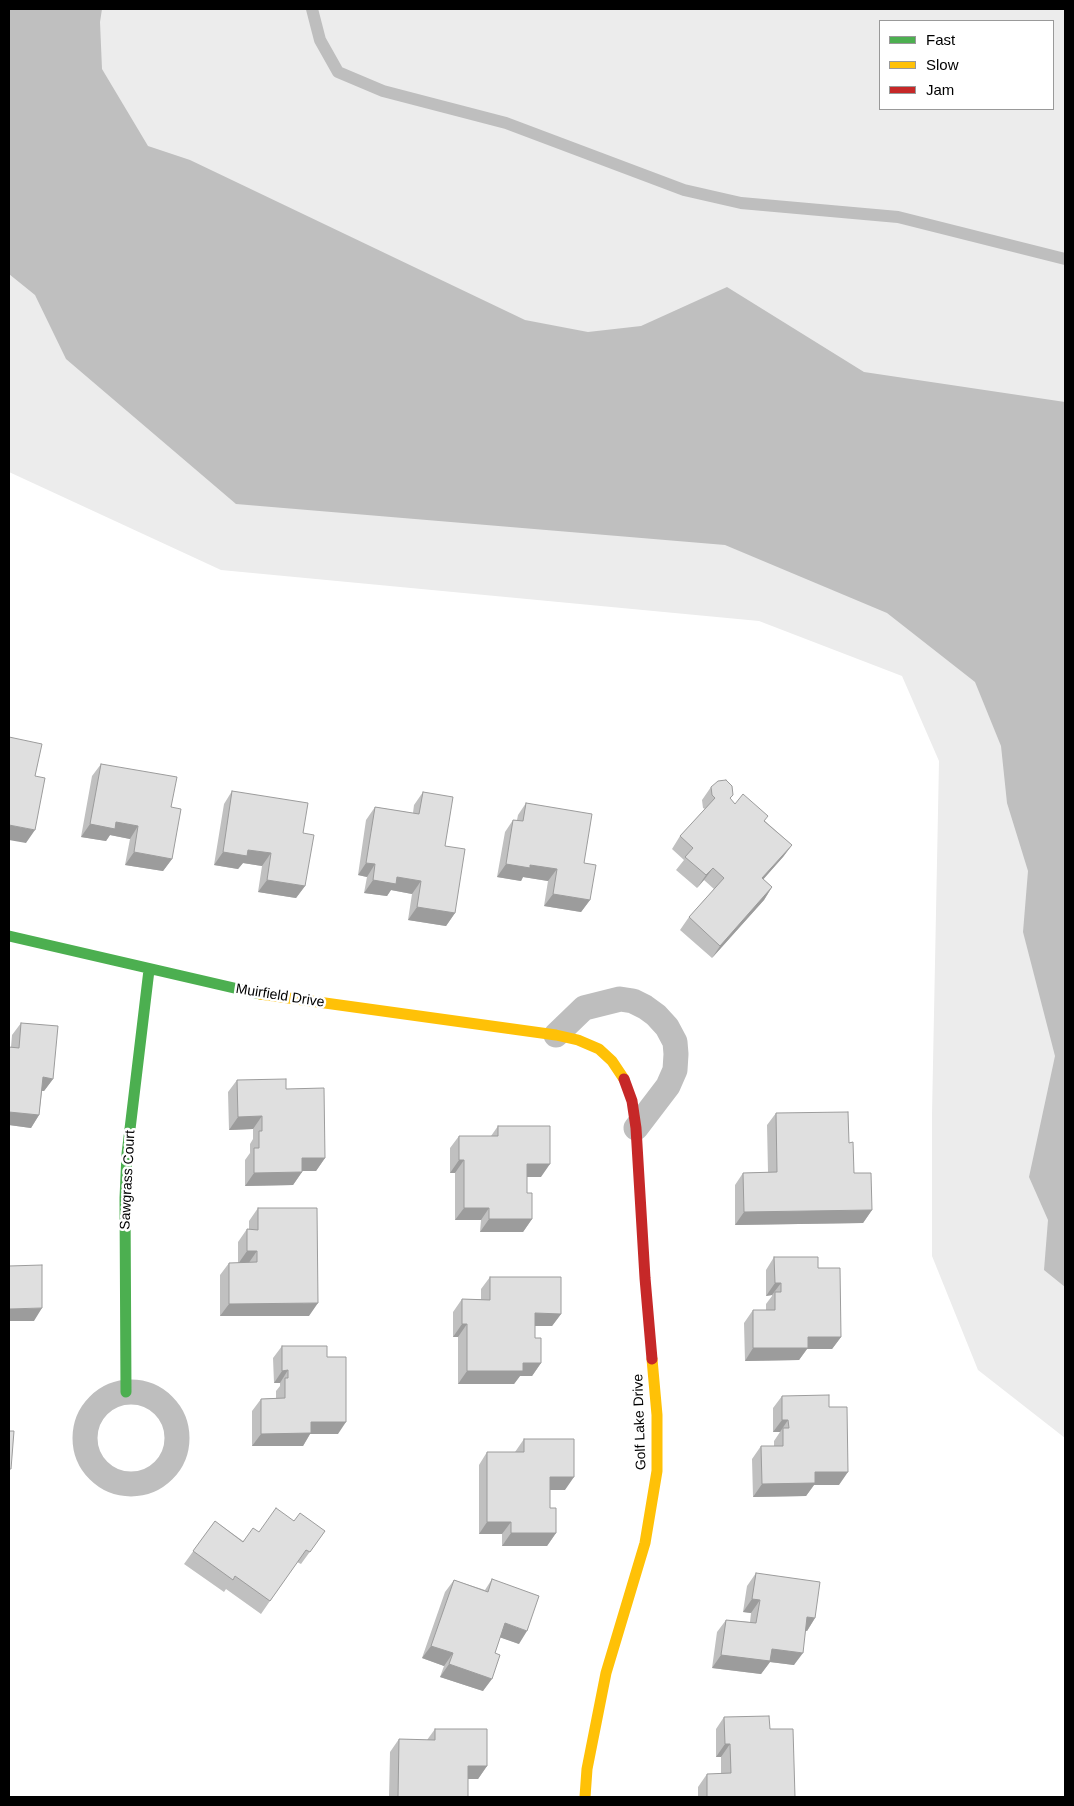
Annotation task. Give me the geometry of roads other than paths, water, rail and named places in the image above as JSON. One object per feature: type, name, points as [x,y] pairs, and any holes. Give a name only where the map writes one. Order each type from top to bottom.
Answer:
[{"type":"street","name":"Muirfield Drive","points":[[9,936],[149,970],[260,994],[556,1035],[578,1040],[598,1049],[612,1061],[628,1088],[636,1128]]},
{"type":"street","name":"Sawgrass Court","points":[[126,1392],[125,1198],[127,1154],[149,970]]},
{"type":"street","points":[[556,1035],[584,1008],[620,999],[633,1001],[645,1007],[667,1027],[675,1042],[674,1070],[668,1086],[636,1128]]},
{"type":"street","name":"Golf Lake Drive","points":[[585,1797],[587,1769],[606,1673],[645,1543],[657,1471],[657,1415],[645,1278],[636,1128]]},
{"type":"lane","points":[[312,9],[320,40],[338,72],[383,91],[506,123],[684,190],[741,203],[898,217],[1065,259]]}]
